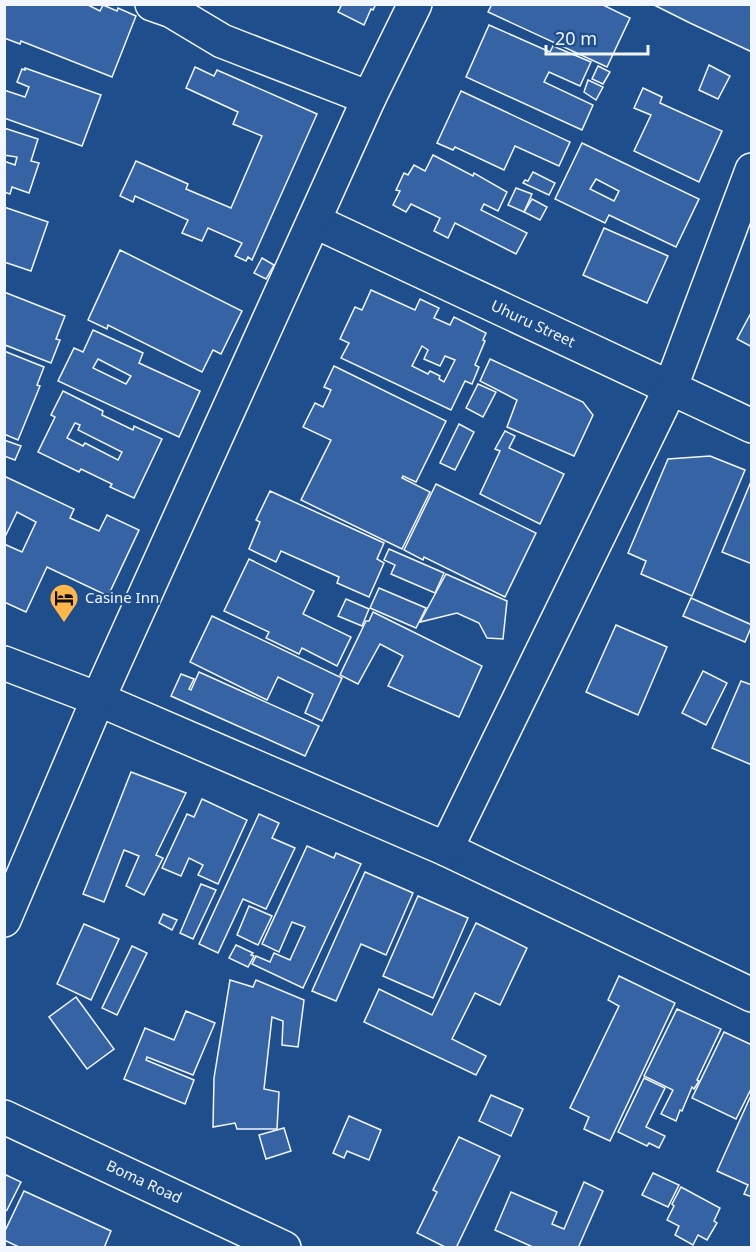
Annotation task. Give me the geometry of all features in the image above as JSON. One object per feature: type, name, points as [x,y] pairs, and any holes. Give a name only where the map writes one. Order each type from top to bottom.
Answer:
[{"type":"street","points":[[4,920],[98,699],[369,98],[415,4]]},
{"type":"street","points":[[167,7],[222,41],[369,98]]},
{"type":"street","points":[[446,849],[670,389],[752,170]]},
{"type":"street","name":"Uhuru Street","points":[[314,221],[752,426]]},
{"type":"street","points":[[4,663],[98,699],[446,849],[752,995]]},
{"type":"street","name":"Boma Road","points":[[4,1117],[284,1248]]},
{"type":"building","points":[[4,4],[86,4],[100,11],[103,5],[117,11],[118,8],[136,16],[112,77],[21,41],[20,44],[4,38]]},
{"type":"building","points":[[342,4],[376,4],[373,10],[371,9],[364,25],[338,12]]},
{"type":"building","points":[[492,4],[601,4],[630,18],[607,67],[488,12]]},
{"type":"building","points":[[652,4],[752,4],[752,52],[690,23]]},
{"type":"building","points":[[489,25],[550,52],[553,46],[591,62],[580,86],[549,72],[544,82],[593,105],[582,130],[466,77]]},
{"type":"building","points":[[709,65],[730,76],[718,99],[699,90]]},
{"type":"building","points":[[598,66],[610,72],[603,84],[592,79]]},
{"type":"building","points":[[195,67],[214,76],[217,70],[317,114],[252,260],[248,257],[246,261],[235,256],[242,243],[208,228],[202,241],[182,233],[188,220],[135,196],[133,202],[120,196],[136,161],[188,184],[186,189],[231,208],[262,136],[233,124],[238,112],[186,88]]},
{"type":"building","points":[[25,68],[101,95],[82,146],[4,118],[4,90],[25,97],[29,87],[17,82],[22,69],[25,70]]},
{"type":"building","points":[[588,80],[603,87],[596,100],[584,92]]},
{"type":"building","points":[[643,88],[662,97],[660,103],[722,131],[699,182],[634,151],[651,115],[634,108]]},
{"type":"building","points":[[461,91],[570,142],[559,166],[515,146],[504,170],[455,147],[453,150],[437,143]]},
{"type":"building","points":[[4,128],[38,139],[31,161],[39,163],[29,193],[12,187],[10,194],[4,192],[4,161],[15,165],[17,157],[4,155]]},
{"type":"building","points":[[582,143],[699,199],[676,247],[609,215],[605,223],[555,199]],"holes":[[[596,179],[619,191],[614,201],[590,189]]]},
{"type":"building","points":[[433,155],[473,176],[474,173],[507,192],[498,211],[484,204],[481,210],[527,233],[516,254],[455,223],[448,238],[434,231],[440,218],[411,204],[406,212],[393,205],[400,191],[396,190],[404,173],[408,175],[414,165],[425,171]]},
{"type":"building","points":[[533,172],[555,183],[549,195],[523,183],[525,180],[528,181]]},
{"type":"building","points":[[516,188],[532,194],[524,212],[508,205]]},
{"type":"building","points":[[532,199],[547,207],[540,220],[524,212]]},
{"type":"building","points":[[4,207],[48,222],[31,271],[4,262]]},
{"type":"building","points":[[604,228],[668,256],[647,303],[583,275]]},
{"type":"building","points":[[120,250],[242,311],[221,354],[213,350],[202,372],[108,325],[107,329],[88,320]]},
{"type":"building","points":[[262,258],[274,265],[266,279],[254,273]]},
{"type":"building","points":[[371,290],[415,310],[420,299],[439,308],[434,318],[450,325],[454,317],[486,333],[475,365],[479,367],[472,384],[465,381],[451,410],[341,358],[349,343],[340,339],[355,307],[362,310]],"holes":[[[422,346],[428,350],[424,359],[440,366],[445,356],[455,360],[444,382],[439,379],[440,376],[430,371],[428,374],[412,366]]]},
{"type":"building","points":[[4,292],[65,316],[56,339],[60,340],[51,363],[4,346]]},
{"type":"building","points":[[752,311],[752,347],[737,339]]},
{"type":"building","points":[[93,330],[143,353],[139,363],[200,391],[179,437],[58,381],[74,348],[83,352]],"holes":[[[98,359],[131,376],[126,384],[93,368]]]},
{"type":"building","points":[[4,351],[44,367],[37,385],[40,386],[18,440],[4,434]]},
{"type":"building","points":[[490,359],[583,402],[593,415],[574,456],[507,427],[517,400],[480,381]]},
{"type":"building","points":[[334,366],[446,421],[416,482],[403,476],[402,478],[430,492],[402,549],[301,500],[331,440],[303,427],[315,403],[323,407],[331,390],[324,387]]},
{"type":"building","points":[[478,384],[496,392],[483,417],[466,408]]},
{"type":"building","points":[[63,391],[103,411],[102,415],[133,430],[134,426],[162,439],[134,498],[110,487],[112,484],[81,469],[79,472],[38,452],[55,417],[51,415]],"holes":[[[75,423],[80,425],[78,430],[122,452],[118,460],[85,443],[83,446],[67,438]]]},
{"type":"building","points":[[459,424],[474,432],[455,470],[440,463]]},
{"type":"building","points":[[505,431],[515,436],[509,448],[564,474],[540,524],[480,494],[500,451],[495,449]]},
{"type":"building","points":[[4,440],[21,446],[15,460],[4,456]]},
{"type":"building","points":[[710,456],[745,470],[692,596],[641,574],[646,561],[628,553],[668,459]]},
{"type":"building","points":[[4,476],[74,509],[70,518],[99,531],[107,515],[139,530],[108,596],[47,567],[26,612],[4,602],[4,544],[22,552],[36,522],[17,512],[4,539]]},
{"type":"building","points":[[752,479],[752,564],[722,552]]},
{"type":"building","points":[[436,484],[536,533],[505,597],[424,557],[423,560],[404,550]]},
{"type":"building","points":[[270,491],[384,543],[377,559],[384,563],[369,597],[337,583],[339,577],[281,551],[276,562],[249,549],[260,522],[256,520]]},
{"type":"building","points":[[389,549],[444,573],[435,593],[391,574],[395,565],[384,560]]},
{"type":"building","points":[[249,559],[314,591],[303,614],[351,637],[337,666],[302,648],[299,654],[266,638],[269,632],[224,611]]},
{"type":"building","points":[[446,574],[507,601],[503,639],[487,638],[479,623],[457,613],[420,622]]},
{"type":"building","points":[[379,588],[426,608],[416,628],[370,608]]},
{"type":"building","points":[[691,598],[752,625],[745,642],[683,616]]},
{"type":"building","points":[[346,599],[369,609],[362,626],[338,616]]},
{"type":"building","points":[[373,612],[482,666],[459,717],[388,686],[403,656],[380,644],[358,684],[340,675],[366,621],[369,621]]},
{"type":"building","points":[[212,616],[342,678],[322,721],[305,713],[313,694],[278,677],[267,700],[190,662]]},
{"type":"building","points":[[616,625],[667,647],[638,715],[586,692]]},
{"type":"building","points":[[703,671],[727,683],[706,725],[682,713]]},
{"type":"building","points":[[199,672],[319,726],[305,756],[171,696],[181,674],[194,679],[189,689],[191,690]]},
{"type":"building","points":[[741,681],[752,685],[752,765],[712,748]]},
{"type":"building","points":[[131,772],[186,793],[156,855],[163,858],[144,895],[126,886],[139,856],[124,850],[104,902],[83,894]]},
{"type":"building","points":[[202,799],[247,820],[218,884],[198,875],[203,865],[189,858],[181,876],[162,868],[187,814],[194,817]]},
{"type":"building","points":[[259,814],[279,823],[272,838],[295,848],[266,909],[243,899],[218,953],[199,944]]},
{"type":"building","points":[[307,846],[334,858],[336,853],[361,864],[303,988],[252,964],[256,956],[270,962],[274,953],[290,960],[305,927],[292,922],[279,952],[262,944]]},
{"type":"building","points":[[365,872],[413,893],[386,955],[361,944],[336,1001],[312,991]]},
{"type":"building","points":[[201,884],[216,890],[193,939],[180,933]]},
{"type":"building","points":[[418,896],[468,918],[433,998],[383,976]]},
{"type":"building","points":[[249,906],[272,916],[258,945],[237,935]]},
{"type":"building","points":[[163,914],[177,920],[172,930],[159,923]]},
{"type":"building","points":[[476,923],[527,948],[500,1005],[475,993],[452,1039],[486,1056],[476,1075],[364,1022],[379,989],[432,1015]]},
{"type":"building","points":[[84,924],[119,939],[91,1000],[57,984]]},
{"type":"building","points":[[236,945],[253,953],[251,955],[254,956],[248,967],[229,958]]},
{"type":"building","points":[[132,946],[147,953],[117,1015],[102,1008]]},
{"type":"building","points":[[619,976],[675,1003],[610,1141],[584,1129],[589,1117],[570,1108],[619,1006],[608,1000]]},
{"type":"building","points":[[230,980],[253,987],[256,980],[304,1000],[298,1047],[282,1045],[283,1021],[272,1017],[264,1089],[279,1092],[277,1129],[237,1129],[235,1123],[213,1127],[214,1078]]},
{"type":"building","points":[[76,997],[114,1049],[87,1069],[49,1017]]},
{"type":"building","points":[[677,1009],[721,1029],[697,1080],[699,1081],[694,1089],[692,1087],[676,1121],[661,1114],[673,1090],[644,1076]]},
{"type":"building","points":[[186,1011],[215,1023],[193,1075],[147,1057],[146,1060],[194,1080],[185,1104],[124,1079],[145,1028],[174,1040]]},
{"type":"building","points":[[724,1032],[752,1045],[752,1087],[736,1119],[692,1098]]},
{"type":"building","points":[[644,1078],[665,1088],[646,1127],[665,1136],[659,1148],[649,1143],[647,1146],[618,1132]]},
{"type":"building","points":[[752,1093],[752,1197],[744,1194],[748,1185],[717,1171]]},
{"type":"building","points":[[491,1095],[523,1109],[511,1136],[479,1121]]},
{"type":"building","points":[[349,1116],[381,1130],[369,1160],[347,1151],[344,1158],[333,1153]]},
{"type":"building","points":[[284,1128],[291,1151],[266,1159],[259,1135]]},
{"type":"building","points":[[459,1137],[500,1156],[456,1248],[447,1248],[417,1233],[437,1192],[433,1190]]},
{"type":"building","points":[[653,1173],[679,1185],[668,1207],[642,1195]]},
{"type":"building","points":[[4,1174],[21,1182],[4,1212]]},
{"type":"building","points":[[584,1182],[603,1191],[578,1248],[535,1248],[495,1230],[511,1192],[557,1212],[552,1224],[564,1229]]},
{"type":"building","points":[[681,1187],[720,1208],[714,1221],[717,1223],[707,1240],[698,1235],[693,1245],[675,1235],[679,1226],[667,1220]]},
{"type":"building","points":[[24,1191],[111,1231],[104,1248],[21,1248],[4,1240],[4,1233]]},
{"type":"place","name":"Casine Inn","points":[[64,624]]}]
